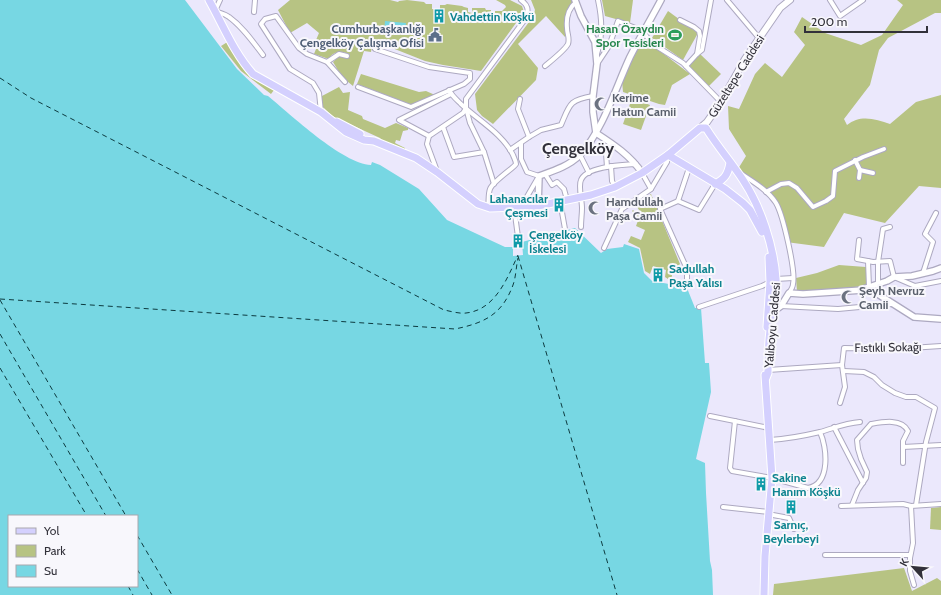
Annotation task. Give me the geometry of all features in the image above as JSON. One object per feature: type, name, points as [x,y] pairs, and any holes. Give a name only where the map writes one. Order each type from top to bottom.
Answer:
[{"type":"main road","points":[[209,0],[234,47],[253,74],[378,143],[416,158],[438,172],[478,204],[488,207]]},
{"type":"main road","points":[[780,0],[780,8]]},
{"type":"main road","name":"Güzeltepe Caddesi","points":[[488,207],[538,206],[582,197],[615,187],[642,173],[668,155],[704,126],[721,102],[745,59],[759,38],[780,8],[790,0]]},
{"type":"main road","name":"Yalıboyu Caddesi","points":[[704,126],[740,176],[757,207],[766,231],[772,254],[774,311],[771,325],[768,370],[766,378]]},
{"type":"main road","name":"Yalıboyu Caddesi","points":[[668,155],[725,190],[750,210],[758,223],[769,257],[773,281],[765,356],[772,478],[768,595]]},
{"type":"main road","points":[[715,184],[724,178],[728,172],[730,163]]},
{"type":"main road","points":[[725,190],[725,183],[730,177],[740,176]]},
{"type":"main road","name":"Yalıboyu Caddesi","points":[[764,595],[765,556],[771,513]]},
{"type":"street","points":[[220,0],[215,11],[229,17],[238,25],[263,55]]},
{"type":"street","points":[[254,12],[255,0]]},
{"type":"street","points":[[494,184],[484,152],[470,123],[466,108],[466,99],[526,18],[528,7],[521,0]]},
{"type":"street","points":[[596,57],[601,43],[602,28],[598,0]]},
{"type":"street","points":[[518,237],[517,207],[542,175],[571,162],[580,155],[596,133],[630,56],[662,0]]},
{"type":"street","points":[[686,66],[702,50],[711,0]]},
{"type":"street","points":[[727,0],[759,38]]},
{"type":"street","points":[[830,0],[840,16],[863,0]]},
{"type":"street","points":[[575,1],[595,42],[597,64],[593,96],[596,133]]},
{"type":"street","points":[[545,66],[567,45],[569,39],[566,28],[568,15],[575,1]]},
{"type":"street","points":[[322,113],[319,93],[313,83],[290,69],[261,24],[265,20],[276,16],[299,48],[307,54],[327,62],[345,82]]},
{"type":"street","points":[[680,20],[699,31],[700,42],[697,54]]},
{"type":"street","points":[[597,64],[609,46],[618,21],[643,31],[649,40],[656,46],[686,66],[721,102]]},
{"type":"street","points":[[374,49],[429,67],[470,73],[470,79],[464,84],[399,120],[429,136]]},
{"type":"street","points":[[327,62],[339,54],[347,56]]},
{"type":"street","points":[[358,88],[412,107],[450,92]]},
{"type":"street","points":[[450,92],[505,142],[515,159],[516,164],[514,168],[502,175],[490,189],[488,207]]},
{"type":"street","points":[[510,150],[541,130],[561,125],[572,102],[579,98],[593,96]]},
{"type":"street","points":[[520,99],[518,109],[528,137]]},
{"type":"street","points":[[438,172],[427,144],[429,136],[463,113],[466,108]]},
{"type":"street","points":[[442,127],[454,157],[484,152]]},
{"type":"street","points":[[596,133],[616,146],[636,164],[651,189]]},
{"type":"street","points":[[521,143],[521,159],[527,172],[542,175],[552,184],[557,182],[564,189],[563,201],[565,229]]},
{"type":"street","points":[[611,143],[606,153],[612,181],[615,187]]},
{"type":"street","points":[[766,192],[781,184],[789,183],[797,188],[813,207],[833,196],[835,171],[855,160],[884,149]]},
{"type":"street","points":[[580,155],[589,173]]},
{"type":"street","points":[[604,248],[622,209],[651,189],[667,162],[668,155]]},
{"type":"street","points":[[855,160],[860,170],[859,178]]},
{"type":"street","points":[[581,227],[581,180],[598,168],[636,164]]},
{"type":"street","points":[[678,201],[689,168]]},
{"type":"street","points":[[735,169],[754,182],[776,202],[781,216],[790,254],[793,284],[790,293],[781,306],[774,311]]},
{"type":"street","points":[[860,170],[873,173]]},
{"type":"street","points":[[538,206],[542,175]]},
{"type":"street","points":[[687,280],[687,269],[660,209],[678,201],[699,210],[715,184]]},
{"type":"street","points":[[923,273],[933,242],[925,234],[936,213]]},
{"type":"street","points":[[878,284],[878,262],[884,229],[890,226]]},
{"type":"street","points":[[859,240],[857,259],[878,262],[890,261],[894,277]]},
{"type":"street","points":[[868,261],[869,287]]},
{"type":"street","points":[[863,290],[894,277],[912,276],[941,268]]},
{"type":"street","points":[[894,277],[915,286],[941,282]]},
{"type":"street","points":[[699,307],[773,281],[793,278]]},
{"type":"street","points":[[790,293],[820,294],[863,290],[872,292],[914,317],[941,319]]},
{"type":"street","points":[[781,306],[838,309],[892,304]]},
{"type":"street","name":"Fıstıklı Sokağı","points":[[840,403],[845,386],[842,364],[844,348],[941,346]]},
{"type":"street","points":[[768,370],[842,364]]},
{"type":"street","points":[[844,371],[864,372],[874,377],[895,394],[906,397],[916,397],[934,408],[916,505]]},
{"type":"street","points":[[710,416],[769,428]]},
{"type":"street","points":[[735,421],[730,468],[732,471],[793,482],[808,488],[814,487],[821,479],[825,469],[826,456],[820,432]]},
{"type":"street","points":[[770,440],[786,439],[820,432],[850,423],[860,422]]},
{"type":"street","points":[[852,505],[858,490],[866,478],[867,472],[861,459],[857,440],[871,424],[883,422],[900,423],[906,427],[908,431],[903,441],[903,463]]},
{"type":"street","points":[[834,427],[863,483]]},
{"type":"street","points":[[903,447],[941,445]]},
{"type":"street","points":[[841,506],[903,504],[911,506],[941,504]]},
{"type":"street","points":[[911,506],[913,543],[910,555],[910,571],[914,585]]},
{"type":"street","points":[[723,507],[771,513],[789,518],[794,529]]},
{"type":"street","points":[[825,555],[910,555]]},
{"type":"green space","name":"Cumhurbaşkanlığı Çengelköy Çalışma Ofisi","points":[[290,0],[390,0],[398,2],[407,0],[432,4],[432,9],[440,10],[440,5],[447,4],[468,8],[468,12],[472,13],[472,8],[485,8],[486,10],[491,10],[491,15],[495,15],[495,11],[502,11],[506,7],[496,0],[510,0],[522,6],[524,12],[481,71],[425,61],[377,42],[376,47],[372,46],[371,52],[364,51],[353,86],[342,77],[333,62],[340,55],[349,56],[348,54],[337,52],[329,59],[314,54],[318,44],[316,40],[319,33],[307,23],[290,33],[278,10]]},
{"type":"green space","points":[[531,0],[572,0],[573,2],[565,37],[546,16],[518,44],[538,68],[536,80],[493,124],[482,116],[477,110],[475,94],[532,18],[535,10]]},
{"type":"green space","points":[[602,0],[633,0],[630,23],[605,16]]},
{"type":"green space","points":[[897,0],[941,0],[941,13],[935,13],[888,38],[879,50],[870,85],[844,119],[847,125],[857,120],[868,118],[890,124],[916,102],[941,95],[941,188],[919,186],[885,223],[844,213],[824,247],[786,242],[776,199],[738,169],[746,156],[729,129],[728,106],[739,109],[755,74],[765,63],[782,77],[805,45],[794,32],[802,17],[825,33],[861,45],[882,35],[903,5]]},
{"type":"green space","name":"Hasan Özaydın Spor Tesisleri","points":[[668,11],[698,33],[683,60],[652,38]]},
{"type":"green space","points":[[643,38],[690,74],[672,85],[665,105],[623,92],[622,81]]},
{"type":"green space","points":[[229,41],[245,69],[274,90],[271,94],[241,71],[221,46]]},
{"type":"green space","points":[[700,54],[721,74],[709,86],[688,66]]},
{"type":"green space","points":[[361,74],[419,92],[426,91],[435,95],[412,105],[357,84]]},
{"type":"green space","points":[[339,87],[343,93],[350,92],[348,110],[362,116],[363,119],[385,128],[396,123],[408,128],[408,130],[403,131],[400,141],[396,140],[395,143],[405,148],[404,152],[383,142],[380,138],[332,116],[322,106],[322,96]]},
{"type":"green space","points":[[632,98],[650,105],[641,130],[623,124]]},
{"type":"green space","points":[[651,194],[680,264],[677,269],[673,269],[671,281],[665,277],[666,270],[653,266],[650,274],[645,271],[640,248],[628,242],[631,236],[641,240],[645,230],[636,226],[639,218],[632,211],[633,210],[636,213],[639,210],[636,205]]},
{"type":"green space","points":[[839,265],[866,267],[866,286],[797,292],[796,278],[817,273]]},
{"type":"green space","points":[[941,507],[941,530],[930,529],[931,508]]},
{"type":"green space","points":[[904,568],[912,591],[937,578],[941,581],[941,595],[773,595],[774,584]]},
{"type":"water","points":[[0,0],[185,0],[237,69],[264,95],[268,96],[317,137],[346,156],[359,162],[371,165],[372,162],[380,165],[419,189],[447,220],[505,247],[513,247],[513,256],[523,255],[522,242],[575,228],[601,253],[607,249],[623,247],[624,244],[639,249],[644,273],[652,281],[669,284],[669,286],[687,288],[695,308],[701,308],[705,363],[709,363],[711,392],[696,459],[705,463],[713,595],[0,595]]},
{"type":"water","points":[[385,21],[406,23],[405,33],[384,31]]},
{"type":"ferry route","points":[[0,78],[31,98],[444,310],[466,313],[476,311],[485,306],[499,292],[518,255]]},
{"type":"ferry route","points":[[518,256],[617,595]]},
{"type":"ferry route","points":[[0,299],[455,329],[475,324],[491,316],[497,311],[509,295],[513,285],[518,258]]},
{"type":"ferry route","points":[[0,300],[125,515]]},
{"type":"ferry route","points":[[0,334],[105,515]]},
{"type":"ferry route","points":[[0,368],[86,515]]},
{"type":"ferry route","points":[[138,537],[172,595]]},
{"type":"ferry route","points":[[138,571],[152,595]]},
{"type":"ferry route","points":[[129,587],[133,595]]},
{"type":"place","name":"Vahdettin Köşkü","points":[[439,16]]},
{"type":"place","name":"Cumhurbaşkanlığı Çengelköy Çalışma Ofisi","points":[[435,35]]},
{"type":"place","name":"Hasan Özaydın Spor Tesisleri","points":[[675,35]]},
{"type":"place","name":"Kerime Hatun Camii","points":[[601,104]]},
{"type":"place","name":"Lahanacılar Çeşmesi","points":[[559,205]]},
{"type":"place","name":"Hamdullah Paşa Camii","points":[[595,208]]},
{"type":"place","name":"Çengelköy İskelesi","points":[[518,241]]},
{"type":"place","name":"Sadullah Paşa Yalısı","points":[[658,275]]},
{"type":"place","name":"Şeyh Nevruz Camii","points":[[848,297]]},
{"type":"place","name":"Sakine Hanım Köşkü","points":[[761,484]]},
{"type":"place","name":"Sarnıç, Beylerbeyi","points":[[791,507]]},
{"type":"district","name":"Çengelköy","points":[[578,148]]}]
